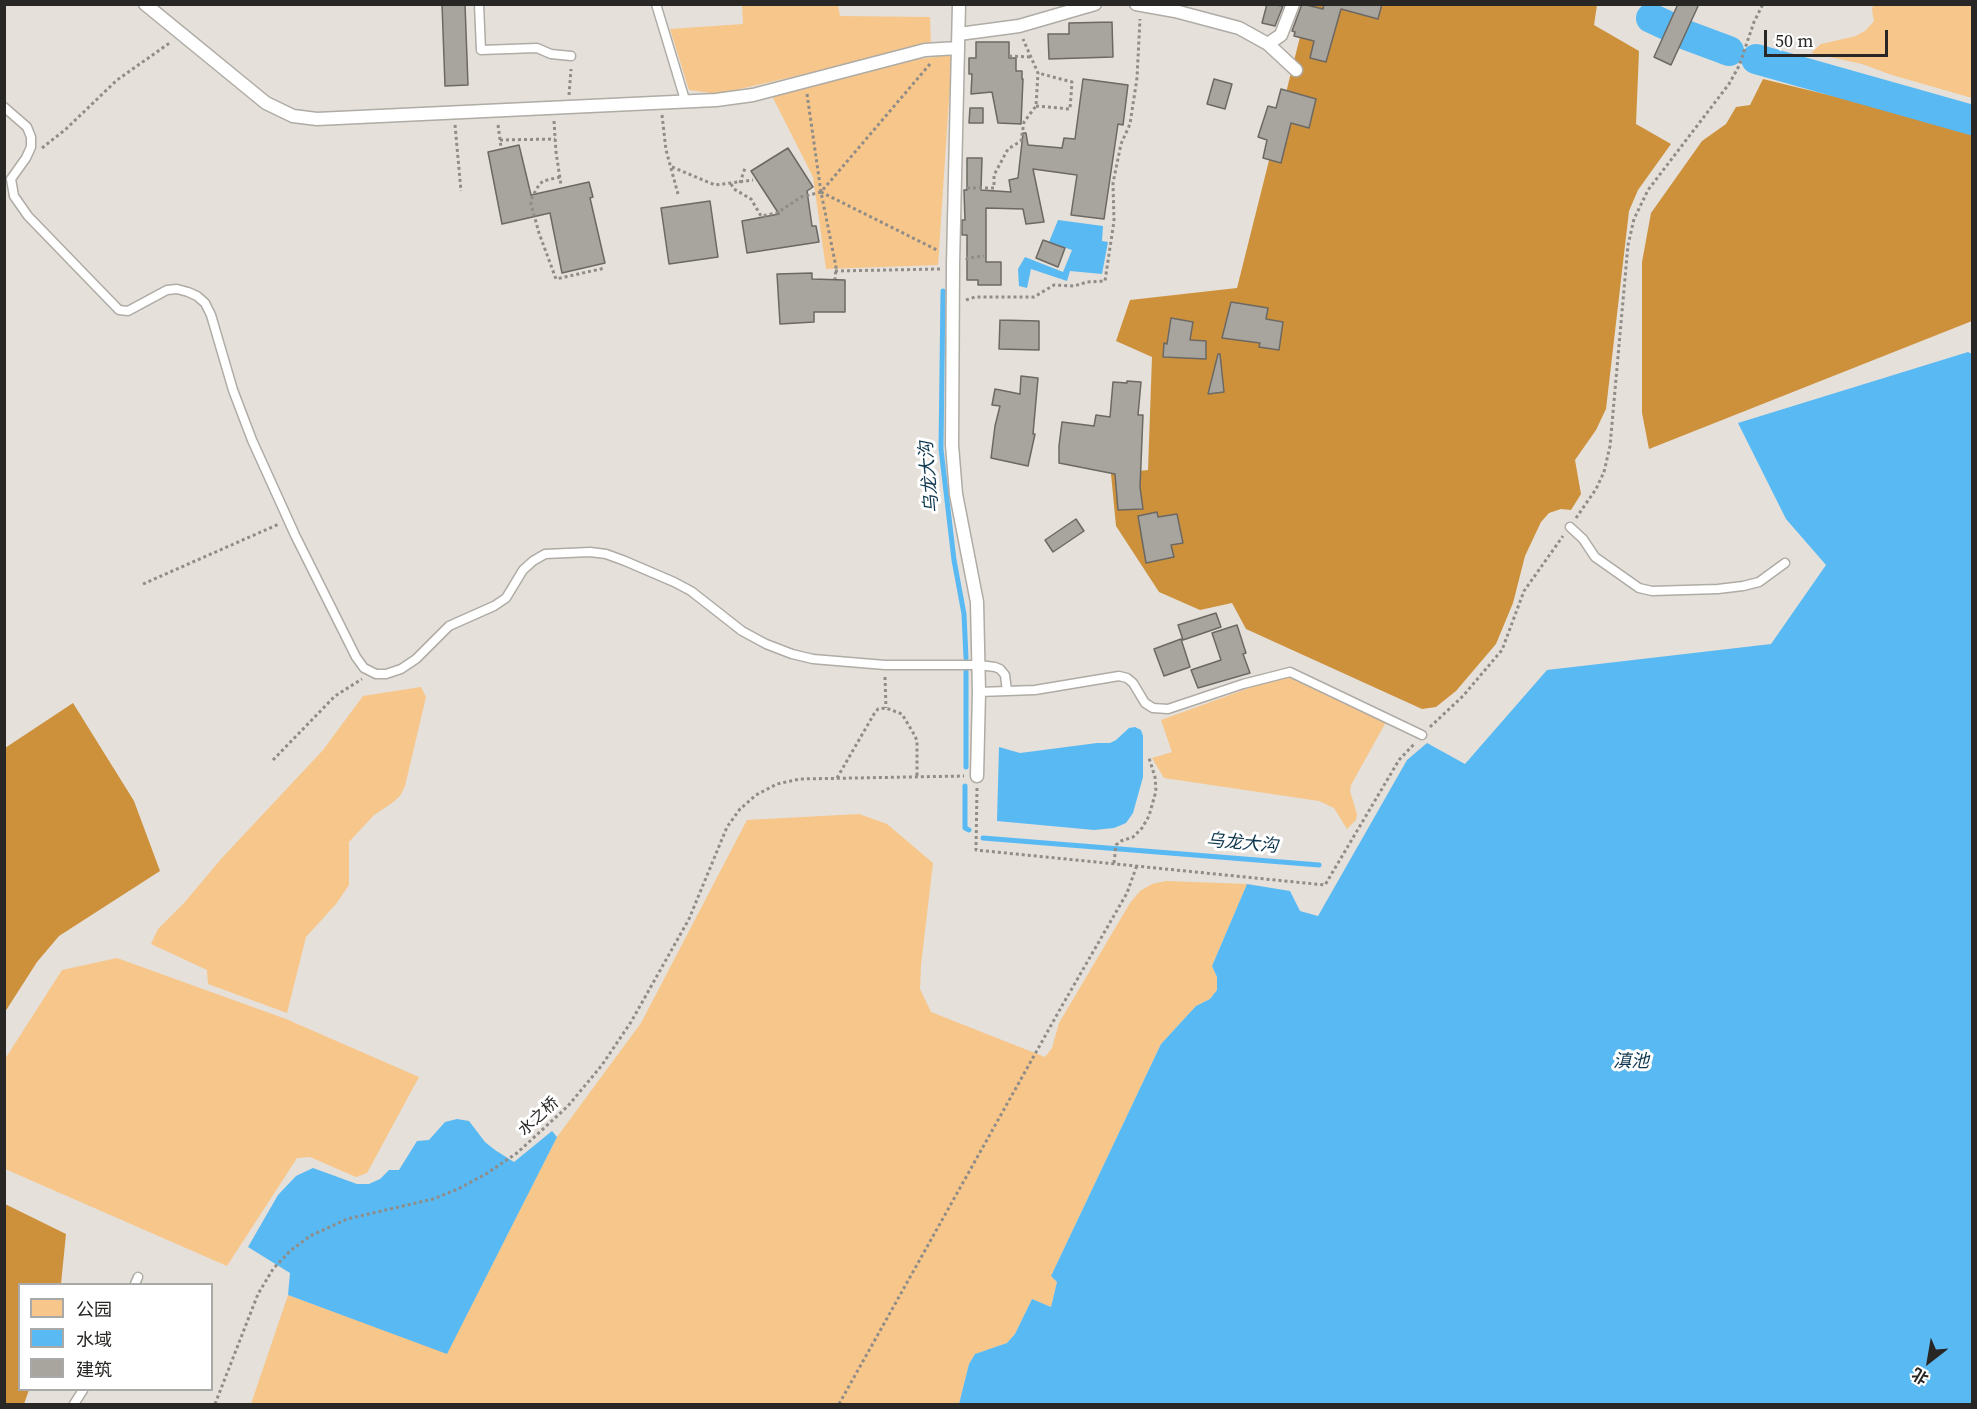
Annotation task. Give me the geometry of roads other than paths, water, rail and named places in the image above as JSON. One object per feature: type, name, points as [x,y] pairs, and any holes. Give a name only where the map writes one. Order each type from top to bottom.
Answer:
[{"type":"street","points":[[145,4],[266,103],[293,116],[317,119],[716,100],[753,94],[925,50],[958,48]]},
{"type":"street","points":[[959,4],[953,259],[952,445],[956,494],[977,602],[980,692],[977,776]]},
{"type":"street","points":[[959,34],[1019,26],[1095,4]]},
{"type":"street","points":[[1268,44],[1281,35],[1293,4]]},
{"type":"street","points":[[1138,5],[1175,11],[1239,28],[1268,44],[1296,70]]},
{"type":"lane","points":[[479,4],[481,50],[537,48],[551,54],[571,56]]},
{"type":"lane","points":[[656,4],[685,100]]},
{"type":"lane","points":[[4,108],[27,127],[31,137],[29,152],[11,179],[14,196],[28,216],[119,310],[128,310],[141,305],[157,294],[177,289],[197,296],[205,303],[252,440],[288,520],[356,657],[364,668],[376,674],[386,674],[416,659],[449,626],[494,606],[506,597],[524,570],[539,557],[545,554],[590,552],[615,557],[674,582],[691,591],[742,631],[792,654],[885,665],[979,665],[1000,669],[1007,680],[1007,691]]},
{"type":"lane","points":[[1570,527],[1583,539],[1595,557],[1640,588],[1652,591],[1743,586],[1759,582],[1785,563]]},
{"type":"lane","points":[[980,692],[1035,690],[1119,676],[1133,683],[1145,703],[1160,710],[1290,672],[1422,735]]},
{"type":"lane","points":[[74,1404],[82,1391]]},
{"type":"water","points":[[1058,220],[1103,226],[1102,241],[1108,242],[1102,274],[1070,271],[1067,281],[1031,269],[1027,288],[1019,286],[1018,269],[1025,257],[1063,272],[1072,250],[1049,242]]},
{"type":"water","name":"滇池","points":[[1968,352],[1972,354],[1972,1404],[959,1404],[969,1364],[975,1354],[1007,1343],[1015,1334],[1032,1299],[1051,1307],[1057,1282],[1051,1276],[1161,1044],[1196,1006],[1210,999],[1217,990],[1217,977],[1212,966],[1247,884],[1290,891],[1300,911],[1318,916],[1407,760],[1427,743],[1465,764],[1547,670],[1771,644],[1826,565],[1786,519],[1738,423]]},
{"type":"water","points":[[1135,727],[1141,730],[1143,736],[1143,777],[1133,813],[1126,823],[1114,828],[1094,830],[997,821],[999,747],[1020,753],[1110,743],[1129,728]]},
{"type":"water","points":[[457,1119],[469,1121],[485,1142],[514,1162],[552,1131],[557,1137],[447,1354],[288,1295],[290,1273],[248,1247],[278,1195],[296,1176],[313,1168],[357,1184],[369,1184],[380,1179],[389,1170],[399,1170],[417,1141],[429,1140],[445,1122]]},
{"type":"waterway","points":[[1651,18],[1666,25]]},
{"type":"waterway","points":[[1686,35],[1729,51]]},
{"type":"waterway","points":[[1756,59],[1972,120]]},
{"type":"waterway","name":"乌龙大沟","points":[[943,291],[941,449],[954,560],[964,614],[966,658]]},
{"type":"waterway","name":"乌龙大沟","points":[[966,671],[966,767]]},
{"type":"waterway","name":"乌龙大沟","points":[[965,786],[965,828],[969,830]]},
{"type":"waterway","name":"乌龙大沟","points":[[983,838],[1319,865]]}]
